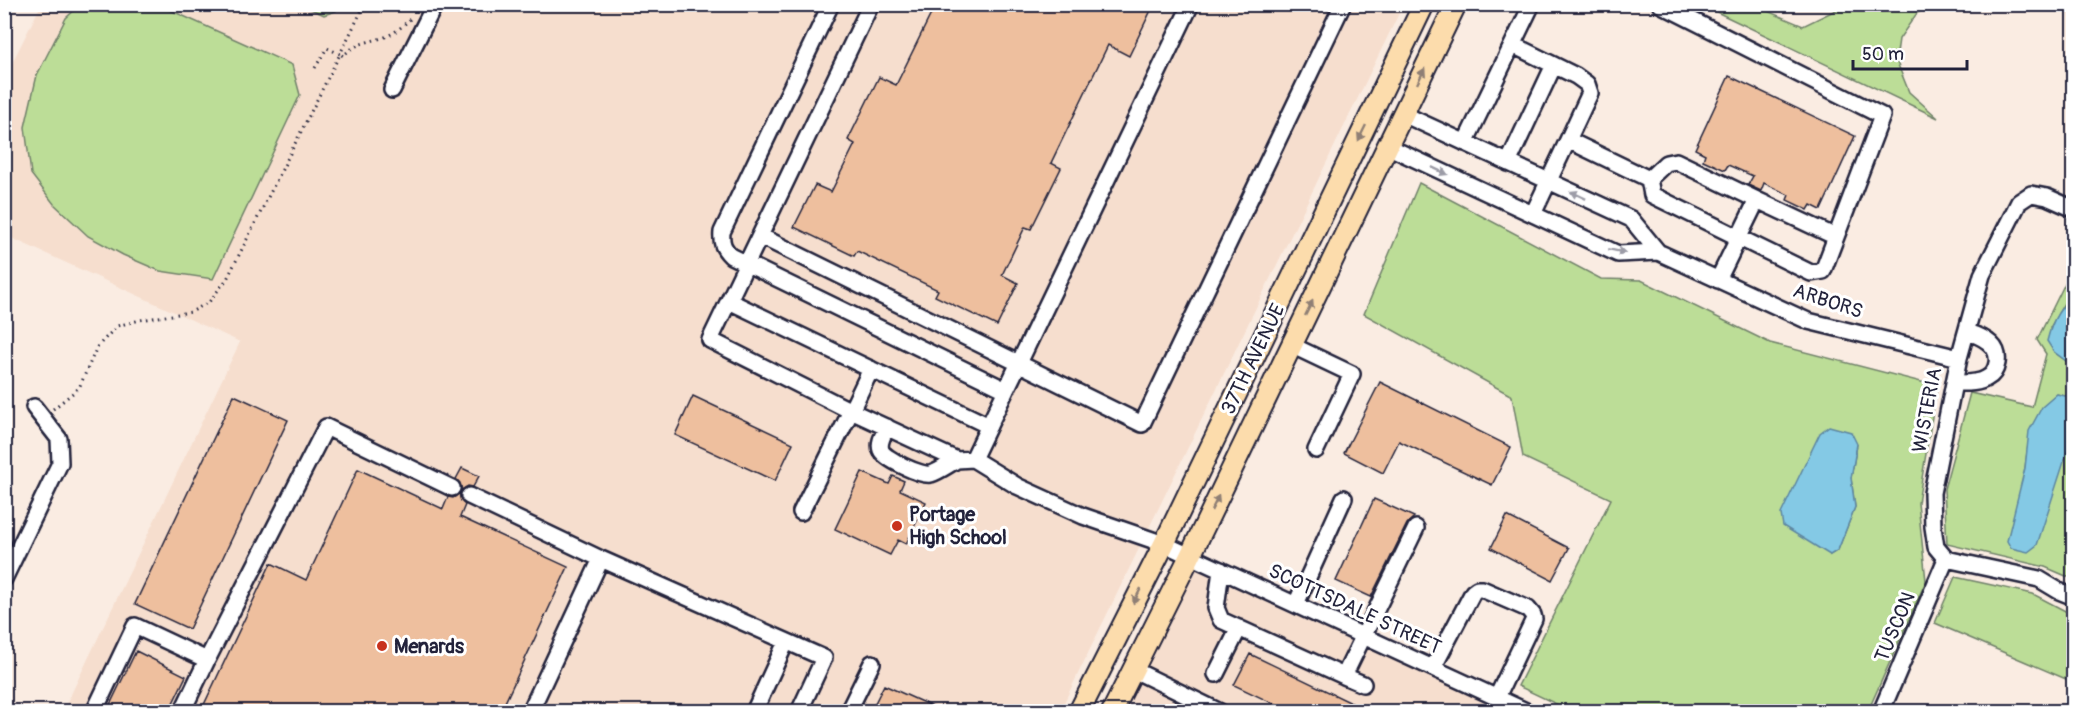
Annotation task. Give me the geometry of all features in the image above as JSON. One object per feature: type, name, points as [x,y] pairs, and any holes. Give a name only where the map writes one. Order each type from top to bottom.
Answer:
[{"type":"main road","name":"37TH AVENUE","points":[[1079,711],[1164,544],[1424,4]]},
{"type":"main road","name":"37TH AVENUE","points":[[1113,711],[1456,4]]},
{"type":"street","points":[[392,90],[435,4]]},
{"type":"street","points":[[831,4],[722,232],[721,242],[726,251],[747,263],[1006,390]]},
{"type":"street","points":[[871,4],[710,340],[851,411],[957,460]]},
{"type":"street","points":[[887,427],[881,439],[880,450],[885,457],[922,475],[930,475],[957,460],[973,459],[1191,4]]},
{"type":"street","points":[[760,236],[1018,365],[1142,424],[1343,4]]},
{"type":"street","points":[[1465,143],[1532,4]]},
{"type":"street","points":[[1649,179],[1652,195],[1812,273],[1823,271],[1882,116],[1660,4]]},
{"type":"street","points":[[1513,45],[1576,75],[1587,84],[1590,93],[1533,214]]},
{"type":"street","points":[[1508,163],[1554,65]]},
{"type":"street","name":"ARBORS","points":[[1403,114],[1631,219],[1658,252],[1808,321],[1959,358]]},
{"type":"street","points":[[1568,140],[1649,179]]},
{"type":"street","name":"ARBORS","points":[[1387,146],[1618,254],[1658,252]]},
{"type":"street","points":[[1649,179],[1666,163],[1676,162],[1836,237]]},
{"type":"street","name":"WISTERIA","points":[[1946,559],[1936,547],[1932,493],[1959,358],[1982,275],[2019,202],[2031,194],[2047,197],[2073,209]]},
{"type":"street","points":[[1718,280],[1757,200]]},
{"type":"street","points":[[729,301],[989,426]]},
{"type":"street","points":[[1954,383],[1973,383],[1985,380],[1996,366],[1998,358],[1991,344],[1967,332]]},
{"type":"street","points":[[1292,345],[1352,374],[1316,450]]},
{"type":"street","points":[[801,512],[871,369]]},
{"type":"street","points":[[4,579],[60,463],[59,439],[38,412]]},
{"type":"street","points":[[182,711],[326,427],[452,488]]},
{"type":"street","name":"SCOTTSDALE STREET","points":[[973,459],[1017,486],[1083,516],[1164,544],[1522,710]]},
{"type":"street","points":[[470,496],[601,559],[824,658],[798,711]]},
{"type":"street","points":[[1296,604],[1344,498]]},
{"type":"street","points":[[1344,676],[1416,528]]},
{"type":"street","points":[[530,711],[601,559]]},
{"type":"street","points":[[1946,559],[2039,579],[2073,597]]},
{"type":"street","name":"TUSCON","points":[[1881,711],[1946,559]]},
{"type":"street","points":[[1221,570],[1216,608],[1221,621],[1363,684]]},
{"type":"street","points":[[1433,668],[1473,592],[1477,589],[1482,589],[1528,609],[1534,619],[1497,697]]},
{"type":"street","points":[[94,711],[135,626],[207,660]]},
{"type":"street","points":[[1216,674],[1239,628]]},
{"type":"street","points":[[754,711],[786,642]]},
{"type":"street","points":[[848,711],[872,663]]},
{"type":"street","points":[[1132,669],[1201,707],[1220,711]]},
{"type":"path","points":[[38,412],[79,388],[97,347],[117,326],[191,312],[209,302],[227,279],[365,4]]},
{"type":"path","points":[[315,68],[327,48],[343,56],[353,46],[384,37],[400,29],[416,11]]},
{"type":"shaded area","name":"Portage High School","points":[[41,5],[1403,5],[1060,711],[63,711],[240,342],[5,235],[4,79]]},
{"type":"shaded area","points":[[1192,562],[1510,712],[1120,712]]},
{"type":"green space","points":[[80,5],[159,5],[292,65],[300,95],[213,279],[160,271],[88,236],[54,204],[31,174],[25,127],[37,75],[66,18]]},
{"type":"green space","points":[[302,5],[339,5],[336,11],[324,15]]},
{"type":"green space","points":[[1702,5],[1753,5],[1803,26],[1846,5],[1933,5],[1917,13],[1899,39],[1896,60],[1909,92],[1938,118]]},
{"type":"green space","points":[[1419,183],[1601,279],[1641,280],[1770,343],[1937,386],[1918,503],[1926,581],[1868,711],[1571,711],[1518,686],[1611,499],[1523,457],[1512,396],[1364,314]],"holes":[[[1857,444],[1851,478],[1855,507],[1838,550],[1830,555]]]},
{"type":"green space","points":[[2073,267],[2073,299],[2064,303],[2050,328],[2054,352],[2073,366],[2073,393],[2065,396],[2057,394],[2041,411],[2032,427],[2025,468],[2070,444],[2073,434],[2073,579],[2045,567],[1947,544],[1944,489],[1970,393],[2032,407],[2046,354],[2037,340]]},
{"type":"green space","points":[[1955,577],[2033,594],[2073,615],[2073,682],[1935,623]]},
{"type":"water","points":[[2073,299],[2073,366],[2054,352],[2047,341],[2059,311]]},
{"type":"water","points":[[2073,393],[2073,434],[2037,545],[2028,552],[2011,548],[2007,541],[2025,468],[2029,431],[2042,407],[2057,394],[2065,396]]},
{"type":"water","points":[[1829,426],[1851,432],[1857,444],[1851,478],[1855,507],[1838,550],[1830,555],[1783,526],[1781,514],[1820,433]]},
{"type":"building","points":[[936,4],[1154,4],[1129,56],[1108,45],[1051,163],[1061,168],[1031,229],[1025,227],[1002,275],[1018,283],[997,326],[935,296],[938,290],[857,251],[854,256],[794,227],[815,185],[831,192],[855,144],[848,140],[879,77],[896,85]]},
{"type":"building","points":[[1729,76],[1855,136],[1821,210],[1811,205],[1808,210],[1787,200],[1789,195],[1764,183],[1761,191],[1748,185],[1753,176],[1728,165],[1725,170],[1703,160],[1705,154],[1695,149]]},
{"type":"building","points":[[1380,382],[1511,447],[1492,485],[1399,441],[1383,473],[1344,453]]},
{"type":"building","points":[[234,395],[288,420],[189,629],[135,604]]},
{"type":"building","points":[[693,396],[793,443],[775,481],[675,435]]},
{"type":"building","points":[[462,468],[479,476],[473,487],[468,486],[461,491],[460,483],[456,479]]},
{"type":"building","name":"Menards","points":[[358,469],[443,509],[448,497],[453,498],[460,493],[461,501],[465,505],[460,517],[568,567],[501,711],[201,711],[271,563],[306,580]]},
{"type":"building","points":[[862,472],[889,484],[893,476],[904,481],[900,490],[926,502],[906,544],[898,540],[890,555],[835,529]]},
{"type":"building","points":[[1374,499],[1414,517],[1407,524],[1371,597],[1336,581]]},
{"type":"building","points":[[1507,516],[1569,548],[1552,580],[1491,548]]},
{"type":"building","points":[[136,651],[186,676],[169,711],[107,711]]},
{"type":"building","points":[[1250,654],[1368,711],[1289,711],[1234,685]]},
{"type":"building","points":[[884,685],[942,711],[871,711]]},
{"type":"place","name":"Portage High School","points":[[897,526]]},
{"type":"place","name":"Menards","points":[[382,646]]}]
